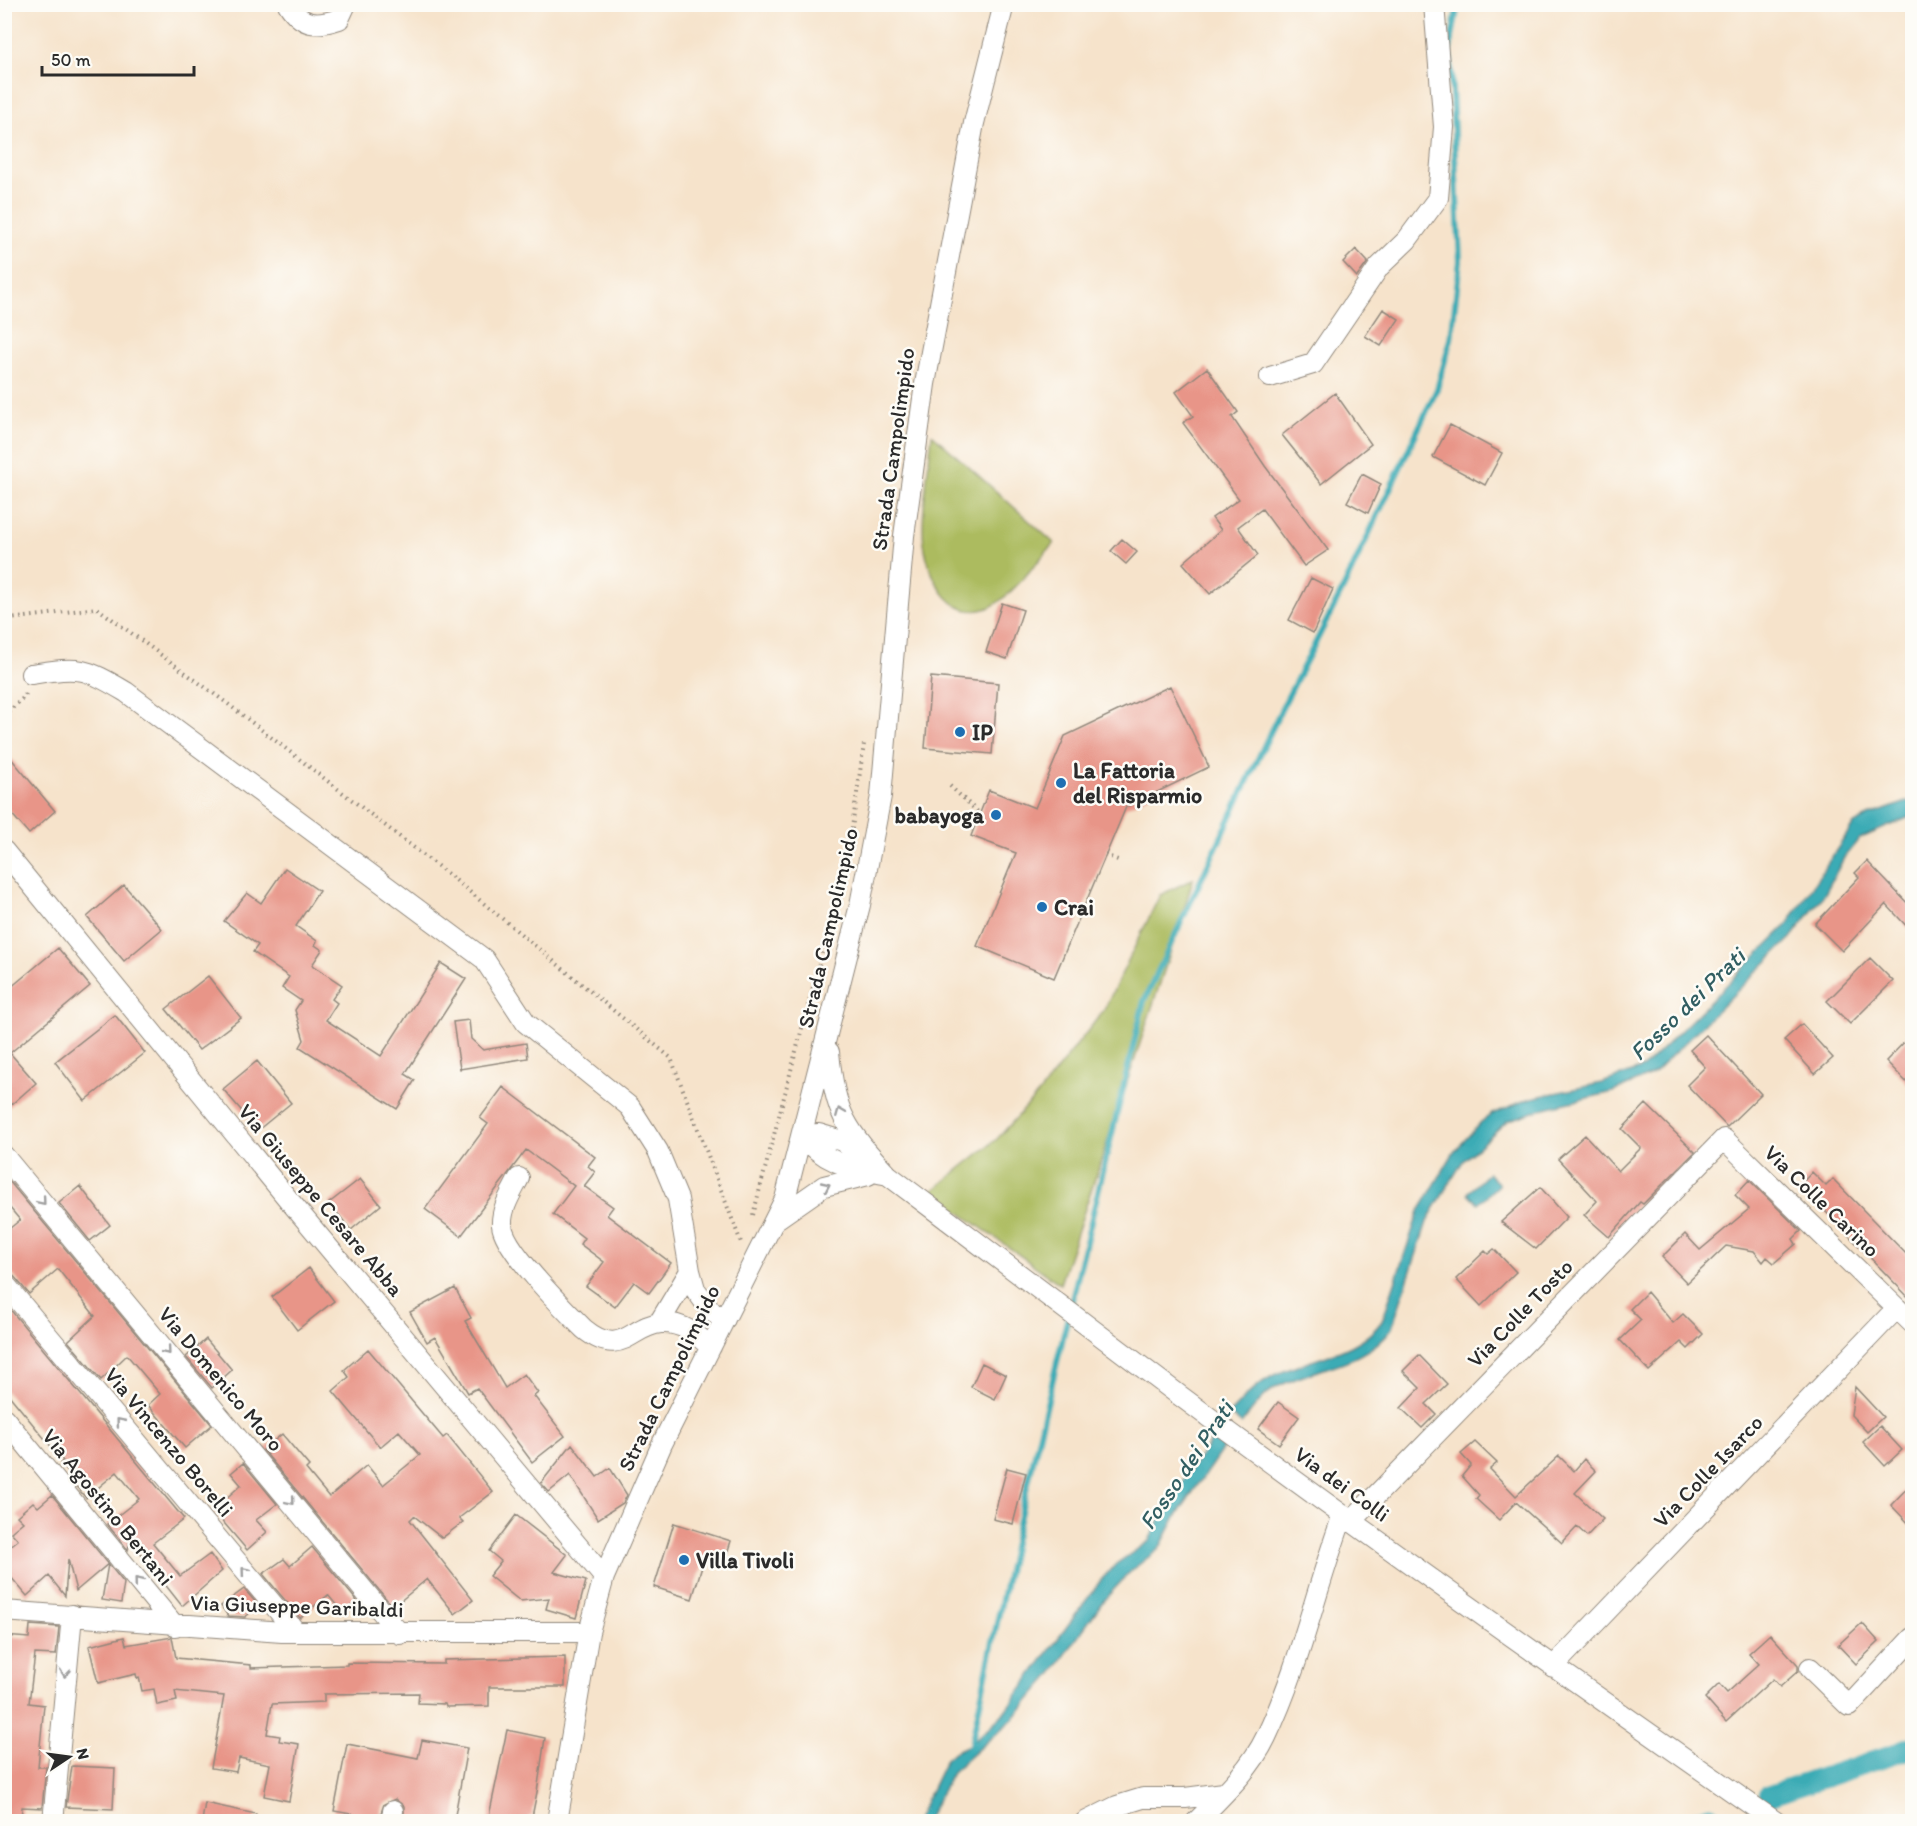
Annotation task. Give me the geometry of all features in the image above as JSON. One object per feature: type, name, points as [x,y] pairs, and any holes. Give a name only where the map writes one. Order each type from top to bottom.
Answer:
[{"type":"street","points":[[288,4],[295,16],[305,24],[320,25],[339,19],[346,4]]},
{"type":"street","name":"Strada Campolimpido","points":[[557,1821],[589,1632],[604,1577],[662,1444],[777,1218],[792,1179],[828,1038],[875,832],[886,747],[908,497],[925,384],[974,123],[1004,4]]},
{"type":"street","points":[[1269,377],[1313,364],[1379,267],[1407,240],[1438,198],[1444,128],[1434,4]]},
{"type":"street","points":[[31,674],[70,669],[87,670],[126,692],[484,959],[526,1023],[630,1107],[658,1151],[678,1199],[690,1271],[702,1301],[725,1319]]},
{"type":"street","name":"Via Giuseppe Cesare Abba","points":[[4,851],[296,1209],[604,1577]]},
{"type":"street","name":"Via dei Colli","points":[[828,1038],[834,1093],[843,1120],[857,1142],[888,1174],[1218,1424],[1347,1518],[1553,1667],[1776,1821]]},
{"type":"street","name":"Via dei Colli","points":[[803,1135],[818,1152],[835,1163],[888,1174]]},
{"type":"street","name":"Via Colle Carino","points":[[1724,1139],[1912,1323]]},
{"type":"street","name":"Via Colle Tosto","points":[[1347,1518],[1724,1139]]},
{"type":"street","name":"Via Domenico Moro","points":[[4,1156],[400,1634]]},
{"type":"street","points":[[777,1218],[832,1183],[858,1176],[888,1174]]},
{"type":"street","points":[[519,1178],[502,1214],[504,1235],[515,1254],[591,1335],[606,1341],[630,1337],[659,1323],[682,1326],[711,1347]]},
{"type":"street","points":[[659,1323],[690,1271]]},
{"type":"street","name":"Via Vincenzo Borelli","points":[[4,1283],[296,1632]]},
{"type":"street","name":"Via Colle Isarco","points":[[1553,1667],[1897,1308]]},
{"type":"street","name":"Via Agostino Bertani","points":[[4,1418],[175,1626]]},
{"type":"street","points":[[1196,1821],[1224,1793],[1266,1738],[1347,1518]]},
{"type":"street","name":"Via Giuseppe Garibaldi","points":[[4,1611],[72,1615],[175,1626],[296,1632],[400,1634],[589,1632]]},
{"type":"street","points":[[53,1821],[72,1615]]},
{"type":"street","points":[[1810,1668],[1849,1706],[1912,1638]]},
{"type":"street","points":[[1085,1821],[1117,1806],[1143,1798],[1185,1798],[1224,1793]]},
{"type":"path","points":[[4,614],[10,619],[97,608],[228,704],[453,878],[662,1050],[671,1058],[744,1251],[747,1239]]},
{"type":"path","points":[[4,717],[25,696],[31,674]]},
{"type":"path","points":[[851,836],[864,742]]},
{"type":"path","points":[[950,786],[980,814]]},
{"type":"path","points":[[753,1216],[850,848]]},
{"type":"path","points":[[1105,855],[1118,860]]},
{"type":"green space","points":[[932,434],[1054,543],[1003,599],[985,609],[970,610],[958,606],[947,597],[938,586],[927,557],[923,518]]},
{"type":"green space","points":[[1193,879],[1060,1284],[931,1192],[997,1139],[1039,1093],[1104,1010],[1160,895]]},
{"type":"water","points":[[1912,800],[1912,816],[1859,839],[1845,856],[1824,895],[1791,938],[1653,1074],[1613,1092],[1545,1108],[1507,1121],[1463,1161],[1428,1219],[1392,1328],[1381,1340],[1354,1358],[1292,1380],[1272,1390],[1241,1424],[1229,1414],[1265,1380],[1346,1349],[1372,1332],[1382,1321],[1419,1211],[1454,1152],[1481,1122],[1492,1114],[1531,1098],[1602,1083],[1643,1068],[1786,926],[1853,825],[1868,816]]},
{"type":"water","points":[[1488,1173],[1499,1184],[1478,1204],[1468,1193]]},
{"type":"water","points":[[1215,1435],[1226,1444],[1177,1515],[1159,1549],[1132,1570],[1104,1600],[1051,1675],[1013,1719],[953,1771],[926,1821],[916,1821],[946,1759],[954,1752],[971,1744],[1002,1715],[1101,1580],[1116,1564],[1149,1541],[1165,1507]]},
{"type":"building","points":[[1356,249],[1368,262],[1357,277],[1343,262]]},
{"type":"building","points":[[1383,309],[1399,319],[1381,346],[1365,336]]},
{"type":"building","points":[[1207,368],[1238,412],[1232,417],[1265,466],[1328,550],[1304,566],[1262,509],[1238,527],[1258,555],[1210,594],[1183,563],[1221,530],[1212,518],[1239,499],[1183,423],[1193,416],[1176,392]]},
{"type":"building","points":[[1335,393],[1371,444],[1321,484],[1282,435]]},
{"type":"building","points":[[1450,425],[1502,453],[1485,485],[1433,457]]},
{"type":"building","points":[[1362,474],[1381,484],[1368,513],[1347,502]]},
{"type":"building","points":[[1122,539],[1137,552],[1126,564],[1111,551]]},
{"type":"building","points":[[1311,578],[1333,589],[1313,633],[1289,620]]},
{"type":"building","points":[[1002,603],[1023,610],[1007,659],[986,652]]},
{"type":"building","points":[[931,677],[998,683],[992,754],[925,748]]},
{"type":"building","points":[[1170,686],[1209,767],[1126,807],[1054,978],[977,946],[1016,853],[971,836],[989,790],[1035,808],[1065,736]]},
{"type":"building","points":[[4,750],[55,811],[29,834],[4,805]]},
{"type":"building","points":[[1867,861],[1912,908],[1912,932],[1886,904],[1842,951],[1815,924],[1859,877],[1855,873]]},
{"type":"building","points":[[285,868],[319,891],[296,926],[317,941],[315,945],[322,950],[312,965],[342,985],[332,999],[337,1003],[326,1020],[381,1056],[441,963],[466,979],[405,1074],[415,1080],[397,1109],[300,1047],[304,1040],[295,1010],[301,1001],[282,988],[289,977],[253,952],[258,945],[224,921],[247,893],[261,903]]},
{"type":"building","points":[[124,885],[162,929],[124,961],[87,917]]},
{"type":"building","points":[[58,948],[90,986],[10,1053],[36,1083],[4,1111],[4,993]]},
{"type":"building","points":[[1870,958],[1893,981],[1850,1024],[1827,1001]]},
{"type":"building","points":[[208,976],[241,1018],[199,1050],[166,1009]]},
{"type":"building","points":[[115,1015],[145,1053],[85,1101],[55,1062]]},
{"type":"building","points":[[469,1020],[471,1039],[483,1050],[526,1043],[528,1058],[460,1069],[453,1022]]},
{"type":"building","points":[[1802,1024],[1833,1058],[1815,1074],[1784,1040]]},
{"type":"building","points":[[1912,1034],[1912,1088],[1886,1061]]},
{"type":"building","points":[[1706,1035],[1761,1094],[1727,1127],[1687,1085],[1705,1067],[1690,1050]]},
{"type":"building","points":[[257,1061],[291,1103],[258,1130],[223,1089]]},
{"type":"building","points":[[503,1087],[595,1157],[588,1166],[595,1172],[584,1186],[613,1207],[607,1215],[671,1263],[649,1293],[634,1282],[615,1307],[586,1286],[604,1262],[580,1244],[584,1238],[553,1214],[574,1186],[526,1150],[461,1236],[425,1209],[488,1124],[480,1118]]},
{"type":"building","points":[[1646,1104],[1695,1152],[1643,1204],[1640,1202],[1609,1237],[1584,1215],[1597,1201],[1558,1159],[1585,1135],[1618,1171],[1641,1148],[1622,1129]]},
{"type":"building","points":[[1812,1172],[1826,1186],[1833,1179],[1912,1260],[1912,1301],[1800,1185]]},
{"type":"building","points":[[4,1175],[212,1425],[185,1448],[148,1405],[160,1394],[127,1355],[101,1380],[68,1341],[95,1316],[58,1269],[29,1294],[13,1275],[4,1271],[4,1233],[20,1220],[4,1201]]},
{"type":"building","points":[[360,1179],[381,1205],[351,1230],[329,1203]]},
{"type":"building","points":[[1749,1180],[1801,1231],[1793,1239],[1796,1244],[1774,1263],[1767,1257],[1763,1262],[1754,1251],[1726,1246],[1687,1283],[1662,1257],[1685,1234],[1700,1250],[1749,1209],[1735,1195]]},
{"type":"building","points":[[80,1186],[110,1225],[90,1241],[59,1203]]},
{"type":"building","points":[[1540,1187],[1567,1217],[1536,1249],[1501,1222]]},
{"type":"building","points":[[1494,1249],[1516,1272],[1481,1306],[1456,1279],[1485,1251],[1488,1254]]},
{"type":"building","points":[[309,1268],[334,1301],[297,1330],[272,1297]]},
{"type":"building","points":[[455,1288],[471,1318],[465,1321],[505,1388],[524,1374],[538,1393],[534,1396],[565,1436],[532,1462],[477,1388],[468,1393],[435,1337],[427,1342],[410,1312]]},
{"type":"building","points":[[1647,1292],[1673,1323],[1683,1314],[1703,1334],[1688,1349],[1681,1342],[1649,1371],[1620,1340],[1641,1320],[1630,1309]]},
{"type":"building","points":[[4,1302],[184,1519],[153,1543],[180,1576],[210,1554],[222,1571],[182,1606],[130,1540],[128,1550],[107,1524],[139,1499],[117,1472],[86,1498],[60,1463],[63,1461],[4,1389]]},
{"type":"building","points":[[206,1339],[232,1370],[212,1388],[186,1357]]},
{"type":"building","points":[[368,1349],[443,1438],[447,1435],[493,1492],[459,1518],[463,1522],[442,1538],[414,1516],[410,1520],[473,1600],[455,1614],[427,1579],[393,1607],[263,1450],[282,1434],[309,1466],[306,1469],[329,1497],[367,1465],[383,1485],[420,1455],[399,1431],[380,1447],[333,1391],[349,1377],[344,1370]]},
{"type":"building","points":[[1419,1355],[1447,1384],[1426,1404],[1436,1414],[1422,1428],[1401,1408],[1420,1388],[1403,1371]]},
{"type":"building","points":[[982,1363],[1006,1375],[995,1399],[971,1387]]},
{"type":"building","points":[[1855,1387],[1883,1417],[1867,1432],[1851,1415]]},
{"type":"building","points":[[1278,1402],[1299,1417],[1279,1444],[1258,1429]]},
{"type":"building","points":[[1880,1426],[1902,1450],[1885,1466],[1863,1442]]},
{"type":"building","points":[[1475,1442],[1497,1463],[1490,1469],[1516,1496],[1559,1456],[1574,1471],[1584,1459],[1596,1471],[1575,1493],[1603,1519],[1587,1536],[1577,1527],[1562,1543],[1516,1502],[1499,1520],[1476,1499],[1479,1495],[1462,1476],[1471,1465],[1461,1454]]},
{"type":"building","points":[[572,1444],[597,1477],[610,1468],[627,1495],[623,1503],[598,1519],[570,1475],[549,1492],[541,1483]]},
{"type":"building","points":[[243,1463],[277,1504],[256,1520],[267,1532],[247,1550],[213,1510],[241,1485],[231,1473]]},
{"type":"building","points":[[1007,1468],[1026,1473],[1013,1524],[993,1519]]},
{"type":"building","points":[[1912,1483],[1912,1527],[1891,1505]]},
{"type":"building","points":[[52,1495],[124,1583],[121,1603],[102,1600],[108,1564],[76,1591],[68,1559],[65,1596],[49,1576],[27,1596],[4,1569],[4,1551],[18,1540],[11,1532],[23,1522],[17,1516],[33,1502],[38,1507]]},
{"type":"building","points":[[516,1515],[567,1555],[554,1572],[586,1581],[576,1618],[546,1609],[549,1598],[520,1601],[489,1576],[501,1561],[489,1551]]},
{"type":"building","name":"Villa Tivoli","points":[[674,1523],[731,1541],[724,1563],[705,1557],[692,1599],[654,1587]]},
{"type":"building","points":[[312,1547],[357,1601],[343,1613],[328,1595],[300,1618],[263,1574],[284,1559],[290,1566]]},
{"type":"building","points":[[244,1589],[259,1606],[245,1617],[228,1616],[221,1606]]},
{"type":"building","points":[[1862,1623],[1879,1642],[1856,1664],[1838,1645]]},
{"type":"building","points":[[30,1625],[59,1627],[56,1655],[35,1654],[29,1703],[44,1705],[38,1767],[46,1767],[42,1808],[22,1807],[21,1821],[4,1821],[4,1636],[29,1638]]},
{"type":"building","points":[[1770,1634],[1798,1665],[1798,1671],[1780,1687],[1773,1679],[1726,1722],[1705,1698],[1719,1684],[1727,1693],[1759,1664],[1749,1653]]},
{"type":"building","points":[[124,1637],[126,1645],[172,1637],[176,1658],[251,1665],[251,1668],[347,1665],[347,1663],[444,1664],[444,1660],[565,1657],[565,1687],[489,1687],[489,1706],[446,1707],[445,1704],[418,1703],[419,1693],[324,1694],[324,1702],[272,1704],[267,1734],[280,1736],[279,1741],[299,1744],[289,1801],[264,1796],[270,1764],[239,1758],[236,1772],[211,1768],[224,1696],[175,1691],[177,1701],[157,1705],[154,1689],[142,1691],[139,1677],[137,1678],[136,1674],[98,1683],[89,1646]]},
{"type":"building","points":[[507,1730],[545,1738],[532,1817],[529,1816],[528,1821],[488,1821]]},
{"type":"building","points":[[422,1740],[467,1748],[454,1821],[432,1821],[404,1816],[404,1806],[395,1799],[384,1804],[379,1819],[334,1811],[347,1744],[418,1758]]},
{"type":"building","points":[[72,1766],[115,1768],[113,1809],[66,1807]]},
{"type":"building","points":[[205,1803],[256,1814],[256,1821],[202,1821]]},
{"type":"waterway","points":[[970,1750],[1018,1524],[1144,1001],[1280,712],[1342,591],[1437,389],[1451,339],[1460,261],[1450,49],[1458,4]]},
{"type":"waterway","points":[[1768,1796],[1912,1748]]},
{"type":"waterway","points":[[1692,1822],[1710,1816]]},
{"type":"place","name":"IP","points":[[960,732]]},
{"type":"place","name":"La Fattoria del Risparmio","points":[[1061,783]]},
{"type":"place","name":"babayoga","points":[[996,815]]},
{"type":"place","name":"Crai","points":[[1042,907]]},
{"type":"place","name":"Villa Tivoli","points":[[684,1560]]},
{"type":"water label","name":"Fosso dei Prati","points":[[1687,1004]]},
{"type":"water label","name":"Fosso dei Prati","points":[[1186,1465]]}]
